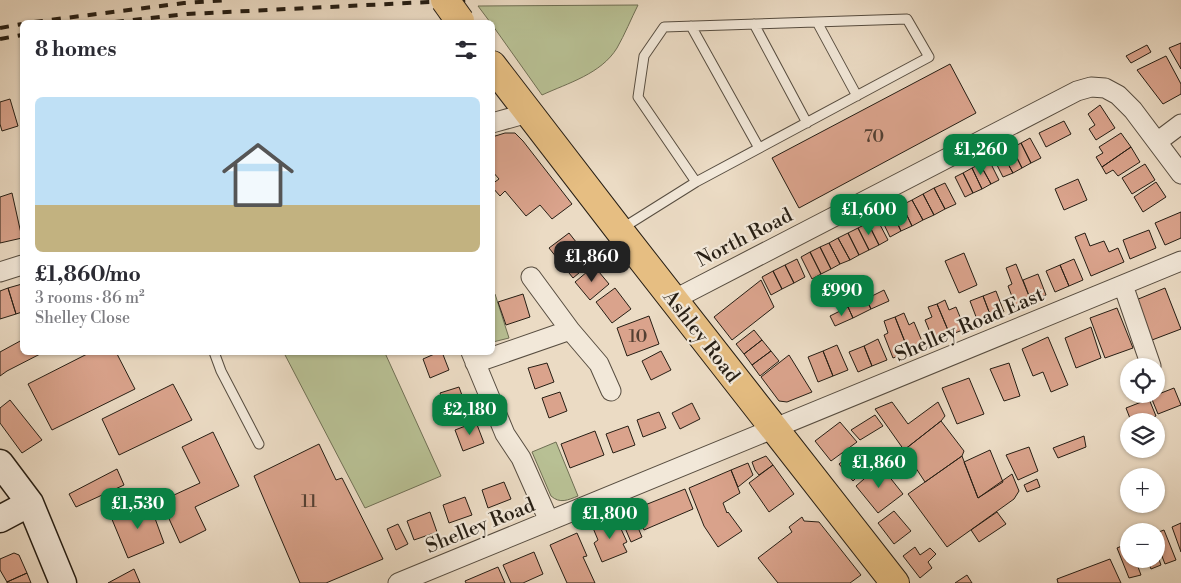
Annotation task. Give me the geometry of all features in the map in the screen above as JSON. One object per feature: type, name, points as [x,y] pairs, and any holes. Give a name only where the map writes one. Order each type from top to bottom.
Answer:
[{"type":"main road","name":"Ashley Road","points":[[495,68],[673,300],[895,583]]},
{"type":"street","name":"North Road","points":[[673,300],[1077,91],[1091,87],[1105,88],[1118,94],[1157,142]]},
{"type":"street","points":[[495,122],[528,113]]},
{"type":"street","points":[[1181,124],[1157,142],[1181,174]]},
{"type":"street","name":"Shelley Road East","points":[[774,430],[1181,261]]},
{"type":"street","points":[[0,272],[20,266]]},
{"type":"street","points":[[531,277],[570,330],[599,364],[611,391]]},
{"type":"street","points":[[1123,285],[1148,358]]},
{"type":"street","points":[[495,352],[570,330]]},
{"type":"street","points":[[473,358],[505,434],[521,458],[548,521]]},
{"type":"street","name":"Shelley Road","points":[[398,583],[774,430]]},
{"type":"street","points":[[0,463],[30,503],[63,583]]},
{"type":"street","points":[[0,519],[30,503]]},
{"type":"lane","points":[[619,230],[696,182],[929,56],[907,19],[664,27],[644,56],[638,97],[696,182]]},
{"type":"lane","points":[[818,22],[857,96]]},
{"type":"lane","points":[[754,24],[807,123]]},
{"type":"lane","points":[[690,26],[759,148]]},
{"type":"lane","points":[[215,355],[221,371],[259,444]]},
{"type":"green space","points":[[638,5],[617,48],[602,65],[583,77],[542,95],[495,29],[495,20],[488,20],[478,6]]},
{"type":"green space","points":[[495,294],[509,338],[495,342]]},
{"type":"green space","points":[[285,355],[386,355],[441,476],[365,508]]},
{"type":"green space","points":[[556,442],[578,496],[571,499],[558,500],[551,496],[532,452]]},
{"type":"building","points":[[1181,43],[1181,69],[1169,48]]},
{"type":"building","points":[[1147,45],[1151,52],[1131,63],[1126,56]]},
{"type":"building","points":[[1166,56],[1181,84],[1181,94],[1163,104],[1137,70]]},
{"type":"building","points":[[950,64],[976,113],[799,208],[772,158]]},
{"type":"building","points":[[10,99],[18,126],[2,131],[0,124],[0,102]]},
{"type":"building","points":[[1100,105],[1115,128],[1096,140],[1089,129],[1095,125],[1088,114]]},
{"type":"building","points":[[1064,121],[1071,134],[1046,147],[1039,133]]},
{"type":"building","points":[[505,133],[515,133],[572,204],[552,219],[540,205],[526,216],[505,191],[500,196],[495,190],[495,182],[499,179],[495,174],[495,136]]},
{"type":"building","points":[[1121,133],[1131,147],[1102,167],[1096,157],[1103,153],[1099,147]]},
{"type":"building","points":[[1030,138],[1041,158],[1031,163],[1021,143]]},
{"type":"building","points":[[1021,143],[1031,163],[1022,168],[1012,148]]},
{"type":"building","points":[[1131,147],[1140,162],[1118,176],[1113,170],[1106,174],[1102,167]]},
{"type":"building","points":[[1012,148],[1022,168],[1013,173],[1002,153]]},
{"type":"building","points":[[1002,153],[1013,173],[1003,177],[993,157]]},
{"type":"building","points":[[989,160],[999,180],[991,184],[980,164]]},
{"type":"building","points":[[980,164],[991,184],[982,189],[972,168]]},
{"type":"building","points":[[1145,164],[1155,180],[1132,194],[1122,178]]},
{"type":"building","points":[[972,168],[982,189],[973,193],[963,173]]},
{"type":"building","points":[[963,173],[973,193],[965,197],[955,177]]},
{"type":"building","points":[[1078,179],[1087,200],[1064,210],[1055,189]]},
{"type":"building","points":[[1156,182],[1166,197],[1143,212],[1134,197]]},
{"type":"building","points":[[945,183],[956,204],[945,209],[934,188]]},
{"type":"building","points":[[934,188],[945,209],[934,215],[923,194]]},
{"type":"building","points":[[12,193],[20,229],[20,238],[0,243],[0,197]]},
{"type":"building","points":[[923,194],[934,215],[923,220],[912,200]]},
{"type":"building","points":[[912,200],[923,220],[912,226],[902,205]]},
{"type":"building","points":[[902,205],[912,226],[901,231],[891,210]]},
{"type":"building","points":[[891,210],[901,231],[890,237],[880,216]]},
{"type":"building","points":[[1181,212],[1181,238],[1165,245],[1155,223]]},
{"type":"building","points":[[877,219],[888,240],[879,245],[868,223]]},
{"type":"building","points":[[868,223],[879,245],[869,250],[858,228]]},
{"type":"building","points":[[858,228],[869,250],[859,255],[848,233]]},
{"type":"building","points":[[1149,230],[1156,248],[1130,259],[1123,240]]},
{"type":"building","points":[[569,233],[592,262],[573,278],[549,248]]},
{"type":"building","points":[[848,233],[859,255],[850,260],[838,238]]},
{"type":"building","points":[[1085,233],[1090,246],[1104,241],[1109,252],[1118,248],[1124,262],[1091,276],[1075,237]]},
{"type":"building","points":[[838,238],[850,260],[840,264],[829,243]]},
{"type":"building","points":[[829,243],[840,264],[831,269],[820,247]]},
{"type":"building","points":[[820,247],[831,269],[821,274],[810,252]]},
{"type":"building","points":[[810,252],[821,274],[812,279],[801,257]]},
{"type":"building","points":[[964,253],[977,285],[959,293],[945,261]]},
{"type":"building","points":[[797,259],[805,277],[794,283],[785,265]]},
{"type":"building","points":[[1074,259],[1083,280],[1069,286],[1060,265]]},
{"type":"building","points":[[1016,264],[1031,301],[1016,307],[1008,286],[1012,284],[1006,268]]},
{"type":"building","points":[[785,265],[794,283],[782,289],[773,271]]},
{"type":"building","points":[[1060,265],[1069,286],[1055,292],[1046,271]]},
{"type":"building","points":[[594,266],[609,284],[590,300],[575,282]]},
{"type":"building","points":[[773,271],[782,289],[771,295],[762,277]]},
{"type":"building","points":[[1038,274],[1046,295],[1031,301],[1023,280]]},
{"type":"building","points":[[761,280],[774,307],[732,340],[714,317]]},
{"type":"building","points":[[20,285],[20,313],[16,314],[8,288]]},
{"type":"building","points":[[8,288],[16,314],[0,319],[0,291]]},
{"type":"building","points":[[615,288],[631,309],[612,323],[596,302]]},
{"type":"building","points":[[1165,288],[1181,329],[1152,340],[1136,300]]},
{"type":"building","points":[[884,290],[889,301],[871,309],[866,299]]},
{"type":"building","points":[[996,291],[1004,312],[991,317],[983,296]]},
{"type":"building","points":[[523,294],[530,317],[506,325],[498,302]]},
{"type":"building","points":[[983,296],[991,317],[978,322],[970,301]]},
{"type":"building","points":[[866,299],[871,309],[853,318],[848,307]]},
{"type":"building","points":[[945,300],[949,310],[956,307],[965,329],[950,335],[937,304]]},
{"type":"building","points":[[937,304],[950,335],[934,342],[925,320],[932,317],[928,307]]},
{"type":"building","points":[[848,307],[853,318],[835,326],[830,316]]},
{"type":"building","points":[[1117,308],[1133,348],[1105,358],[1090,318]]},
{"type":"building","points":[[904,313],[909,325],[914,322],[924,346],[909,352],[895,317]]},
{"type":"building","points":[[649,316],[659,344],[627,356],[617,328]]},
{"type":"building","points":[[895,317],[909,352],[893,358],[884,335],[888,333],[884,321]]},
{"type":"building","points":[[1091,327],[1101,358],[1076,368],[1065,338]]},
{"type":"building","points":[[754,330],[762,340],[744,354],[736,344]]},
{"type":"building","points":[[1048,337],[1068,385],[1051,392],[1043,372],[1033,376],[1022,349]]},
{"type":"building","points":[[878,339],[887,360],[872,366],[864,346]]},
{"type":"building","points":[[762,340],[771,351],[752,365],[744,354]]},
{"type":"building","points":[[20,341],[20,355],[38,355],[0,376],[0,352]]},
{"type":"building","points":[[837,345],[848,370],[833,376],[823,351]]},
{"type":"building","points":[[864,346],[872,366],[858,372],[849,352]]},
{"type":"building","points":[[661,351],[671,370],[651,380],[642,361]]},
{"type":"building","points":[[771,351],[779,361],[760,376],[752,365]]},
{"type":"building","points":[[823,351],[833,376],[818,382],[808,357]]},
{"type":"building","points":[[85,355],[118,355],[135,389],[52,430],[28,384]]},
{"type":"building","points":[[432,355],[443,355],[449,370],[430,378],[423,359]]},
{"type":"building","points":[[789,355],[812,392],[787,402],[779,401],[761,377]]},
{"type":"building","points":[[547,363],[554,382],[535,389],[528,368]]},
{"type":"building","points":[[1009,363],[1020,396],[1004,401],[990,369]]},
{"type":"building","points":[[969,378],[984,414],[957,424],[942,388]]},
{"type":"building","points":[[173,384],[192,420],[119,455],[102,419]]},
{"type":"building","points":[[459,387],[467,409],[447,416],[440,393]]},
{"type":"building","points":[[1174,388],[1181,405],[1158,413],[1153,403],[1165,403],[1165,392]]},
{"type":"building","points":[[560,392],[567,411],[549,418],[542,398]]},
{"type":"building","points":[[10,400],[42,440],[22,453],[0,423],[0,408]]},
{"type":"building","points":[[892,402],[908,424],[938,402],[945,416],[904,450],[875,409]]},
{"type":"building","points":[[692,403],[700,419],[680,429],[672,413]]},
{"type":"building","points":[[1139,403],[1151,403],[1155,413],[1128,413],[1126,408]]},
{"type":"building","points":[[659,412],[666,428],[643,437],[637,420]]},
{"type":"building","points":[[875,415],[883,426],[860,440],[851,430]]},
{"type":"building","points":[[941,421],[964,451],[962,456],[925,482],[904,450]]},
{"type":"building","points":[[476,422],[484,443],[463,451],[455,430]]},
{"type":"building","points":[[840,422],[857,442],[831,461],[815,441]]},
{"type":"building","points":[[628,426],[635,445],[613,453],[606,434]]},
{"type":"building","points":[[595,431],[604,455],[570,468],[561,444]]},
{"type":"building","points":[[213,432],[239,486],[195,507],[206,530],[180,543],[161,501],[200,483],[182,447]]},
{"type":"building","points":[[1084,436],[1086,447],[1058,458],[1053,448]]},
{"type":"building","points":[[319,444],[336,480],[342,478],[383,559],[326,583],[300,583],[254,476]]},
{"type":"building","points":[[1029,447],[1038,471],[1018,480],[1006,455]]},
{"type":"building","points":[[990,450],[1003,482],[978,498],[964,462]]},
{"type":"building","points":[[852,454],[864,470],[853,481],[839,464]]},
{"type":"building","points":[[766,456],[773,465],[759,475],[752,462]]},
{"type":"building","points":[[962,456],[978,498],[1012,474],[1019,491],[1014,499],[947,547],[908,494]]},
{"type":"building","points":[[748,463],[753,475],[738,487],[731,470]]},
{"type":"building","points":[[773,465],[794,494],[769,512],[749,483]]},
{"type":"building","points":[[880,465],[903,494],[878,513],[856,486]]},
{"type":"building","points":[[117,469],[124,485],[76,507],[69,494]]},
{"type":"building","points":[[731,470],[740,493],[723,503],[727,513],[742,531],[718,547],[704,526],[689,488]]},
{"type":"building","points":[[1037,479],[1040,487],[1027,492],[1024,485]]},
{"type":"building","points":[[504,482],[511,499],[488,508],[482,490]]},
{"type":"building","points":[[685,489],[693,509],[644,530],[635,509]]},
{"type":"building","points":[[465,497],[472,515],[449,523],[443,505]]},
{"type":"building","points":[[149,502],[164,543],[128,558],[111,517]]},
{"type":"building","points":[[631,511],[642,537],[631,542],[620,516]]},
{"type":"building","points":[[894,511],[911,531],[894,544],[878,523]]},
{"type":"building","points":[[430,512],[437,532],[414,540],[407,521]]},
{"type":"building","points":[[997,512],[1006,524],[979,542],[971,530]]},
{"type":"building","points":[[802,517],[804,521],[819,522],[861,575],[850,583],[778,583],[758,558],[792,532],[789,527]]},
{"type":"building","points":[[616,518],[627,542],[623,544],[627,552],[602,562],[594,543],[598,540],[593,528]]},
{"type":"building","points":[[1181,523],[1181,552],[1172,527]]},
{"type":"building","points":[[398,524],[408,544],[396,550],[387,529]]},
{"type":"building","points":[[1165,532],[1176,560],[1165,564]]},
{"type":"building","points":[[577,533],[587,556],[583,557],[595,583],[567,583],[550,545]]},
{"type":"building","points":[[915,547],[920,555],[930,548],[936,554],[928,562],[932,568],[920,578],[903,556]]},
{"type":"building","points":[[534,552],[543,574],[523,583],[511,583],[503,565]]},
{"type":"building","points":[[14,553],[19,555],[27,573],[7,582],[0,570],[0,559]]},
{"type":"building","points":[[1110,559],[1121,583],[1058,583],[1057,579]]},
{"type":"building","points":[[498,567],[505,583],[466,583],[465,581]]},
{"type":"building","points":[[1125,568],[1138,568],[1141,575],[1129,578]]},
{"type":"building","points":[[134,569],[140,583],[108,583]]},
{"type":"building","points":[[27,573],[31,583],[7,583],[7,582]]},
{"type":"building","points":[[967,575],[972,583],[955,583]]},
{"type":"railway","points":[[50,20],[184,3],[230,0]]},
{"type":"railway","points":[[133,20],[187,14],[469,0]]},
{"type":"railway","points":[[0,28],[20,24]]},
{"type":"railway","points":[[0,39],[20,35]]}]
